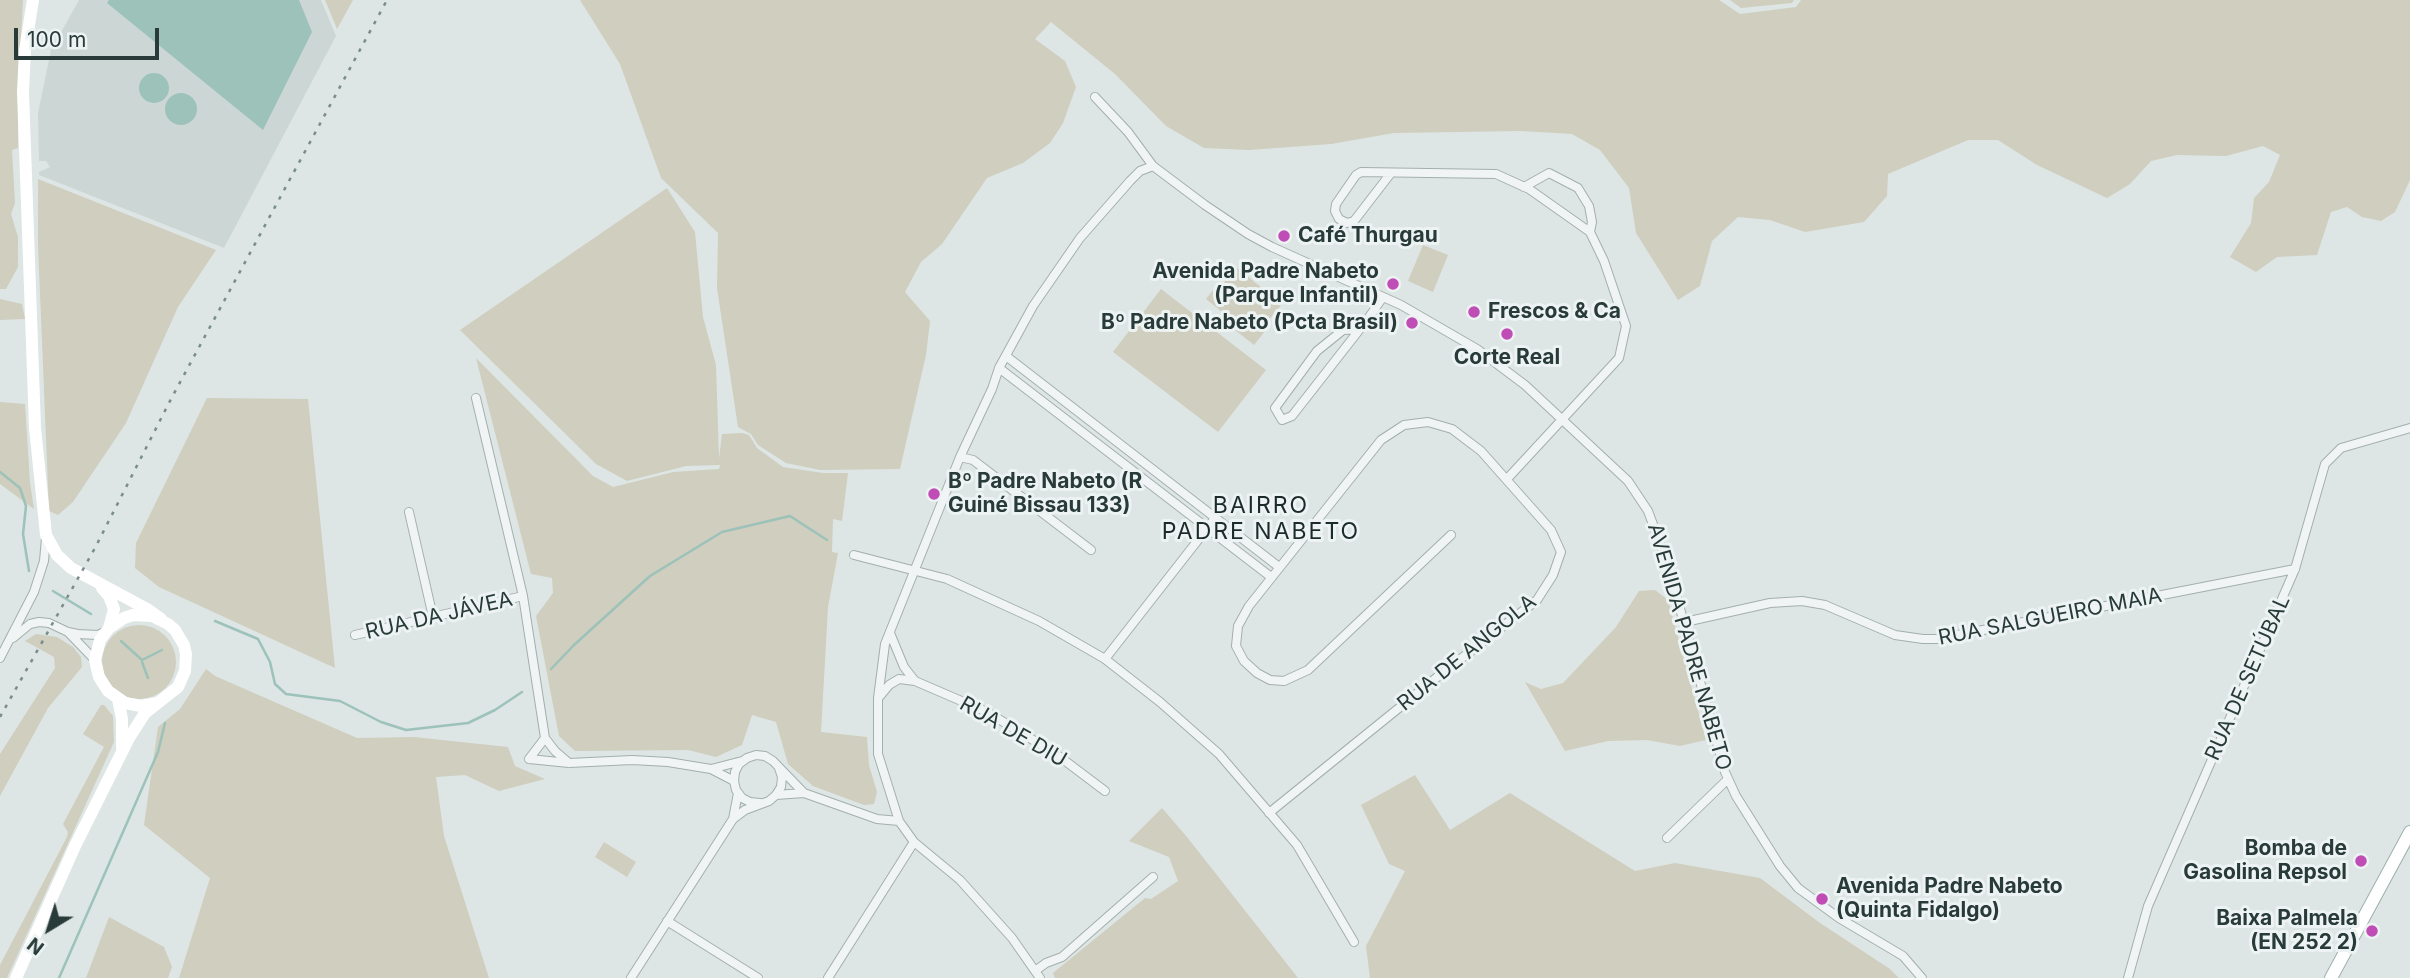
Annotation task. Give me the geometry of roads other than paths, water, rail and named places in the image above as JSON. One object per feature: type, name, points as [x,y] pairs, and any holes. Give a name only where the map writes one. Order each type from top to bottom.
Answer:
[{"type":"street","points":[[0,658],[37,583],[44,561],[46,535],[35,428],[23,92],[25,50],[33,0]]},
{"type":"street","name":"AVENIDA PADRE NABETO","points":[[1095,97],[1128,132],[1153,166],[1248,234],[1429,319],[1477,349],[1525,385],[1628,481],[1639,495],[1654,524],[1685,622],[1728,779],[1736,796],[1780,866],[1798,888],[1839,918],[1903,956],[1923,978]]},
{"type":"street","points":[[1153,166],[1140,171],[1129,181],[1080,237],[1033,306],[999,368],[960,457],[890,633],[878,698],[878,754],[899,821],[914,842],[960,880],[1012,938],[1038,974],[1046,963],[1062,957],[1153,877]]},
{"type":"street","points":[[1391,173],[1354,221],[1347,223],[1339,219],[1335,211],[1336,204],[1356,175],[1363,172],[1496,174],[1524,187],[1590,232],[1604,261],[1626,326],[1619,358],[1507,479]]},
{"type":"street","points":[[1524,187],[1549,173],[1578,188],[1589,206],[1592,222],[1590,232]]},
{"type":"street","points":[[1360,328],[1343,330],[1317,351],[1275,408],[1282,420],[1292,416],[1360,328],[1383,297]]},
{"type":"street","points":[[1006,356],[1279,567]]},
{"type":"street","points":[[999,368],[1271,577]]},
{"type":"street","points":[[476,398],[523,596],[545,738],[555,751],[569,762]]},
{"type":"street","name":"RUA DE ANGOLA","points":[[1269,814],[1536,600],[1553,575],[1560,552],[1551,530],[1480,451],[1452,429],[1428,422],[1404,425],[1381,440],[1248,606],[1238,626],[1236,646],[1244,661],[1257,673],[1270,680],[1284,681],[1308,670],[1451,535]]},
{"type":"street","name":"RUA DE SETÚBAL","points":[[2128,978],[2148,906],[2295,569],[2329,458],[2350,444],[2410,428]]},
{"type":"street","points":[[960,457],[973,460],[1091,550]]},
{"type":"street","points":[[409,512],[433,617]]},
{"type":"street","points":[[1105,659],[1216,517]]},
{"type":"street","points":[[46,535],[64,562],[96,583],[138,604],[168,624],[180,637],[187,662],[178,687],[165,699],[141,706],[118,699],[103,684],[97,670],[97,649],[113,618],[112,602],[96,583]]},
{"type":"street","points":[[854,555],[947,579],[1039,621],[1105,659],[1160,702],[1219,754],[1297,845],[1354,942]]},
{"type":"street","name":"RUA SALGUEIRO MAIA","points":[[1685,622],[1770,603],[1802,601],[1825,605],[1895,635],[1937,639],[2295,569]]},
{"type":"street","name":"RUA DA JÁVEA","points":[[355,635],[523,596]]},
{"type":"street","points":[[8,642],[30,624],[39,622],[49,623],[68,632],[90,635],[107,630],[133,615],[161,619]]},
{"type":"street","points":[[68,632],[96,660]]},
{"type":"street","points":[[890,633],[904,667],[915,681]]},
{"type":"street","points":[[878,698],[889,685],[899,679],[915,681]]},
{"type":"street","name":"RUA DE DIU","points":[[915,681],[987,712],[1056,754],[1105,792]]},
{"type":"street","points":[[118,699],[123,727],[121,755]]},
{"type":"street","points":[[16,978],[75,846],[121,755],[138,723],[157,703]]},
{"type":"street","points":[[545,738],[529,760],[632,760],[711,769],[756,755],[765,756],[804,793]]},
{"type":"street","points":[[631,978],[733,819],[738,793],[734,781],[735,772],[743,761]]},
{"type":"street","points":[[733,819],[776,795],[782,778],[779,768]]},
{"type":"street","points":[[711,769],[734,781]]},
{"type":"street","points":[[1667,838],[1728,779]]},
{"type":"street","points":[[738,793],[750,802],[760,803]]},
{"type":"street","points":[[776,795],[804,793],[877,819],[899,821]]},
{"type":"street","points":[[2331,978],[2410,832]]},
{"type":"street","points":[[828,978],[914,842]]},
{"type":"street","points":[[667,921],[758,978]]},
{"type":"waterway","points":[[0,472],[20,488],[26,506],[23,534],[29,571]]},
{"type":"waterway","points":[[551,669],[650,576],[722,532],[790,516],[827,540]]},
{"type":"waterway","points":[[53,591],[91,614]]},
{"type":"waterway","points":[[215,621],[258,639],[270,662],[275,684],[286,694],[340,701],[381,722],[406,730],[468,723],[495,710],[522,692]]},
{"type":"waterway","points":[[121,641],[142,660],[162,650]]},
{"type":"waterway","points":[[142,662],[148,678]]},
{"type":"waterway","points":[[59,978],[158,752],[165,723]]},
{"type":"railway","points":[[0,717],[95,548],[171,399],[387,0]]},
{"type":"place","name":"Café Thurgau","points":[[1284,236]]},
{"type":"place","name":"Avenida Padre Nabeto (Parque Infantil)","points":[[1393,284]]},
{"type":"place","name":"Frescos & Ca","points":[[1474,312]]},
{"type":"place","name":"Bº Padre Nabeto (Pcta Brasil)","points":[[1412,323]]},
{"type":"place","name":"Corte Real","points":[[1507,334]]},
{"type":"place","name":"Bº Padre Nabeto (R Guiné Bissau 133)","points":[[934,494]]},
{"type":"place","name":"Bomba de Gasolina Repsol","points":[[2361,861]]},
{"type":"place","name":"Avenida Padre Nabeto (Quinta Fidalgo)","points":[[1822,899]]},
{"type":"place","name":"Baixa Palmela (EN 252 2)","points":[[2372,931]]},
{"type":"district","name":"BAIRRO PADRE NABETO","points":[[1261,519]]}]
